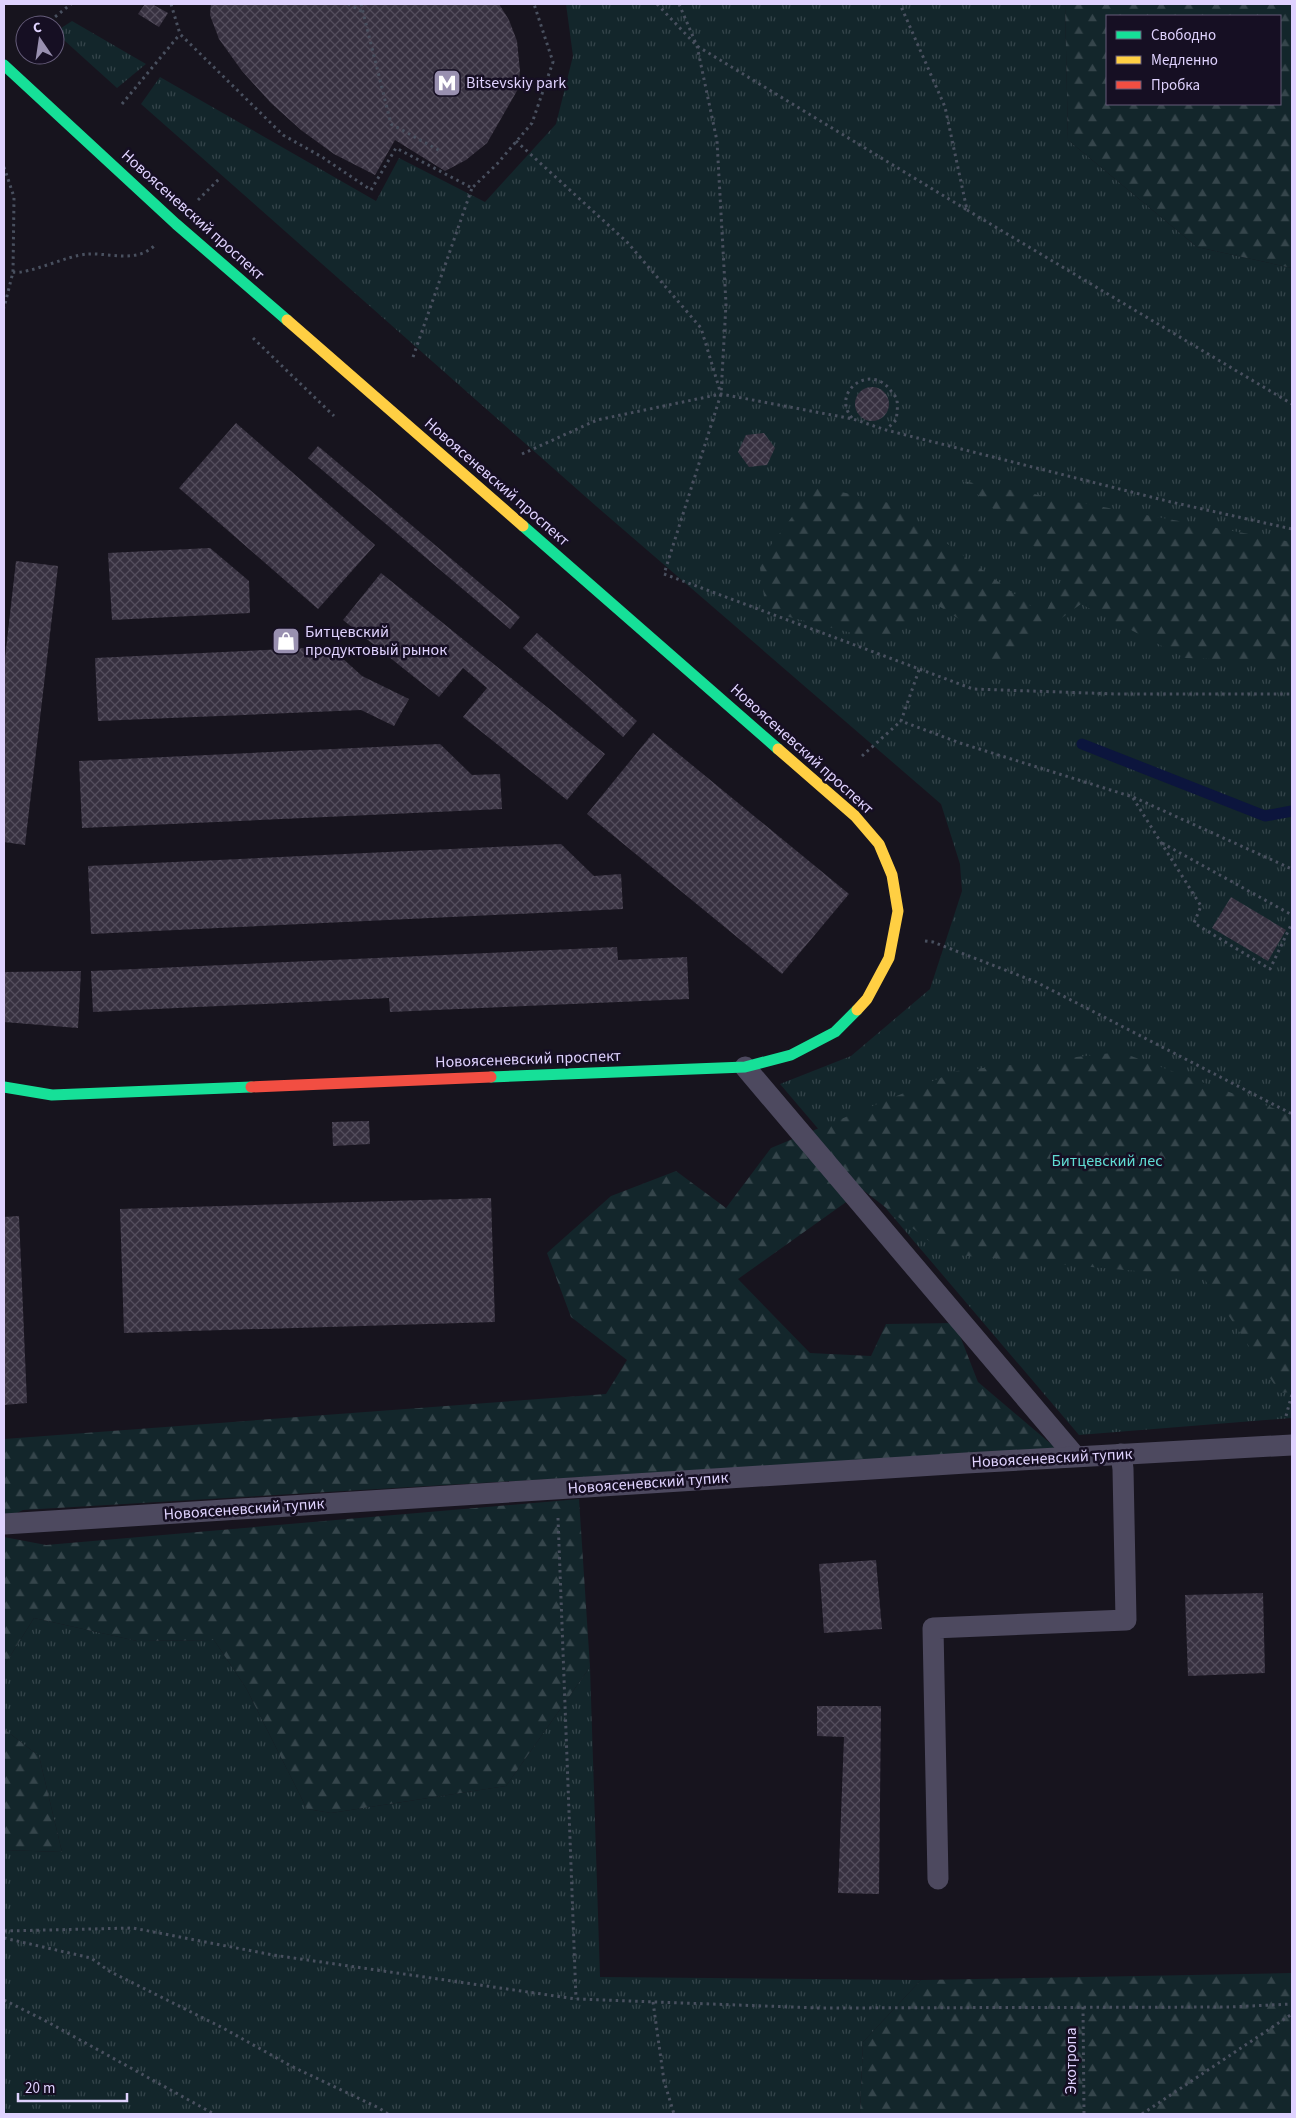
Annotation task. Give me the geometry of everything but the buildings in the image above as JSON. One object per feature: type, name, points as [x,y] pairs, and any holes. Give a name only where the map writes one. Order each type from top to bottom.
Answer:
[{"type":"street","name":"Новоясеневский проспект","points":[[4,65],[176,224],[855,816],[879,844],[892,876],[898,911],[889,958],[867,999],[835,1032],[791,1055],[745,1066],[52,1095],[4,1087]]},
{"type":"lane","points":[[745,1066],[1075,1456]]},
{"type":"lane","name":"Новоясеневский тупик","points":[[4,1524],[1075,1456],[1292,1445]]},
{"type":"lane","points":[[938,1879],[933,1628],[1126,1620],[1123,1469],[1121,1454]]},
{"type":"path","points":[[58,15],[72,4]]},
{"type":"path","points":[[171,4],[180,34],[283,135],[322,157],[371,190],[396,148],[472,188]]},
{"type":"path","points":[[348,4],[363,12]]},
{"type":"path","points":[[361,4],[391,124],[442,152]]},
{"type":"path","points":[[413,357],[472,188],[497,164],[532,123],[553,62],[534,4]]},
{"type":"path","points":[[657,4],[697,46],[1292,404]]},
{"type":"path","points":[[679,4],[697,46],[717,141],[726,304],[721,394],[664,574],[973,689],[1117,694],[1292,694]]},
{"type":"path","points":[[900,4],[946,106],[967,210]]},
{"type":"path","points":[[122,104],[180,34]]},
{"type":"path","points":[[516,141],[627,242],[701,328],[721,394]]},
{"type":"path","points":[[4,168],[14,197],[13,272],[4,308]]},
{"type":"path","points":[[13,272],[20,273],[49,263],[87,254],[138,256],[147,252],[219,179]]},
{"type":"path","points":[[853,419],[848,413],[845,400],[854,384],[869,378],[886,383],[897,400],[896,420],[886,430]]},
{"type":"path","points":[[522,454],[597,420],[721,394],[853,419],[886,430],[1170,502],[1292,528]]},
{"type":"path","points":[[862,756],[901,721],[919,670]]},
{"type":"path","points":[[901,721],[960,743],[1132,797],[1292,869]]},
{"type":"path","points":[[1132,797],[1202,906],[1194,923],[1270,969],[1292,923]]},
{"type":"path","points":[[1161,842],[1292,915]]},
{"type":"path","points":[[893,937],[933,942],[1036,982],[1292,1114]]},
{"type":"path","points":[[557,1489],[576,1999]]},
{"type":"path","points":[[4,1932],[133,1928],[273,1955],[576,1999],[818,2008],[1229,2007],[1292,2004]]},
{"type":"path","points":[[4,1938],[90,1958],[109,1971],[223,2028],[291,2066],[388,2114]]},
{"type":"path","points":[[4,2000],[44,2020],[214,2114]]},
{"type":"path","points":[[653,2002],[664,2081],[674,2114]]},
{"type":"path","name":"Экотропа","points":[[1083,2007],[1084,2114]]},
{"type":"path","points":[[1142,2114],[1292,2014]]},
{"type":"green space","points":[[566,4],[1065,4],[1068,140],[1197,247],[1292,268],[1292,1418],[1079,1435],[780,1084],[851,1056],[930,989],[962,891],[960,864],[941,804],[596,506],[141,104],[160,77],[376,201],[399,158],[485,202],[556,124],[573,56]]},
{"type":"green space","points":[[1065,4],[1292,4],[1292,268],[1197,247],[1068,140]]},
{"type":"green space","points":[[72,21],[146,64],[117,88],[65,41],[65,26]]},
{"type":"green space","points":[[963,481],[1292,542],[1292,662],[1185,658],[1081,604],[988,672],[995,642],[934,603],[887,642],[766,611],[759,561],[815,486],[894,504],[1044,616],[1064,574]]},
{"type":"green space","name":"Битцевский лес","points":[[1120,1052],[1292,1115],[1292,1392],[1280,1393],[1203,1277],[946,1254],[863,1190],[738,1279],[810,1353],[871,1356],[886,1324],[955,1323],[978,1382],[1057,1449],[23,1510],[4,1519],[4,1439],[606,1394],[627,1360],[571,1317],[547,1253],[611,1196],[676,1171],[726,1208],[771,1148],[957,1071]]},
{"type":"green space","points":[[579,1499],[590,1667],[506,1786],[331,1813],[307,1809],[246,1688],[214,1640],[137,1641],[34,1618],[4,1666],[4,1537],[46,1545]]},
{"type":"green space","points":[[34,1618],[137,1641],[214,1640],[246,1688],[307,1809],[331,1813],[506,1786],[590,1667],[600,1977],[921,1980],[863,2042],[860,2114],[4,2114],[4,1850],[62,1852],[39,1756],[4,1729],[4,1666]]},
{"type":"green space","points":[[4,1729],[39,1756],[62,1852],[4,1850]]},
{"type":"green space","points":[[1292,1973],[1292,2114],[860,2114],[863,2042],[921,1980]]},
{"type":"waterway","points":[[1082,744],[1265,816],[1292,811]]},
{"type":"traffic: fast","points":[[4,65],[176,224],[287,320]]},
{"type":"traffic: fast","points":[[523,526],[778,749]]},
{"type":"traffic: fast","points":[[491,1077],[745,1067],[791,1055],[835,1032],[857,1010]]},
{"type":"traffic: fast","points":[[4,1087],[52,1095],[251,1087]]},
{"type":"traffic: slow","points":[[287,320],[523,526]]},
{"type":"traffic: slow","points":[[778,749],[855,816],[879,844],[892,875],[898,911],[889,958],[867,999],[857,1010]]},
{"type":"traffic: jam","points":[[251,1087],[491,1077]]},
{"type":"place","name":"Bitsevskiy park","points":[[447,83]]},
{"type":"place","name":"Битцевский продуктовый рынок","points":[[286,641]]}]
